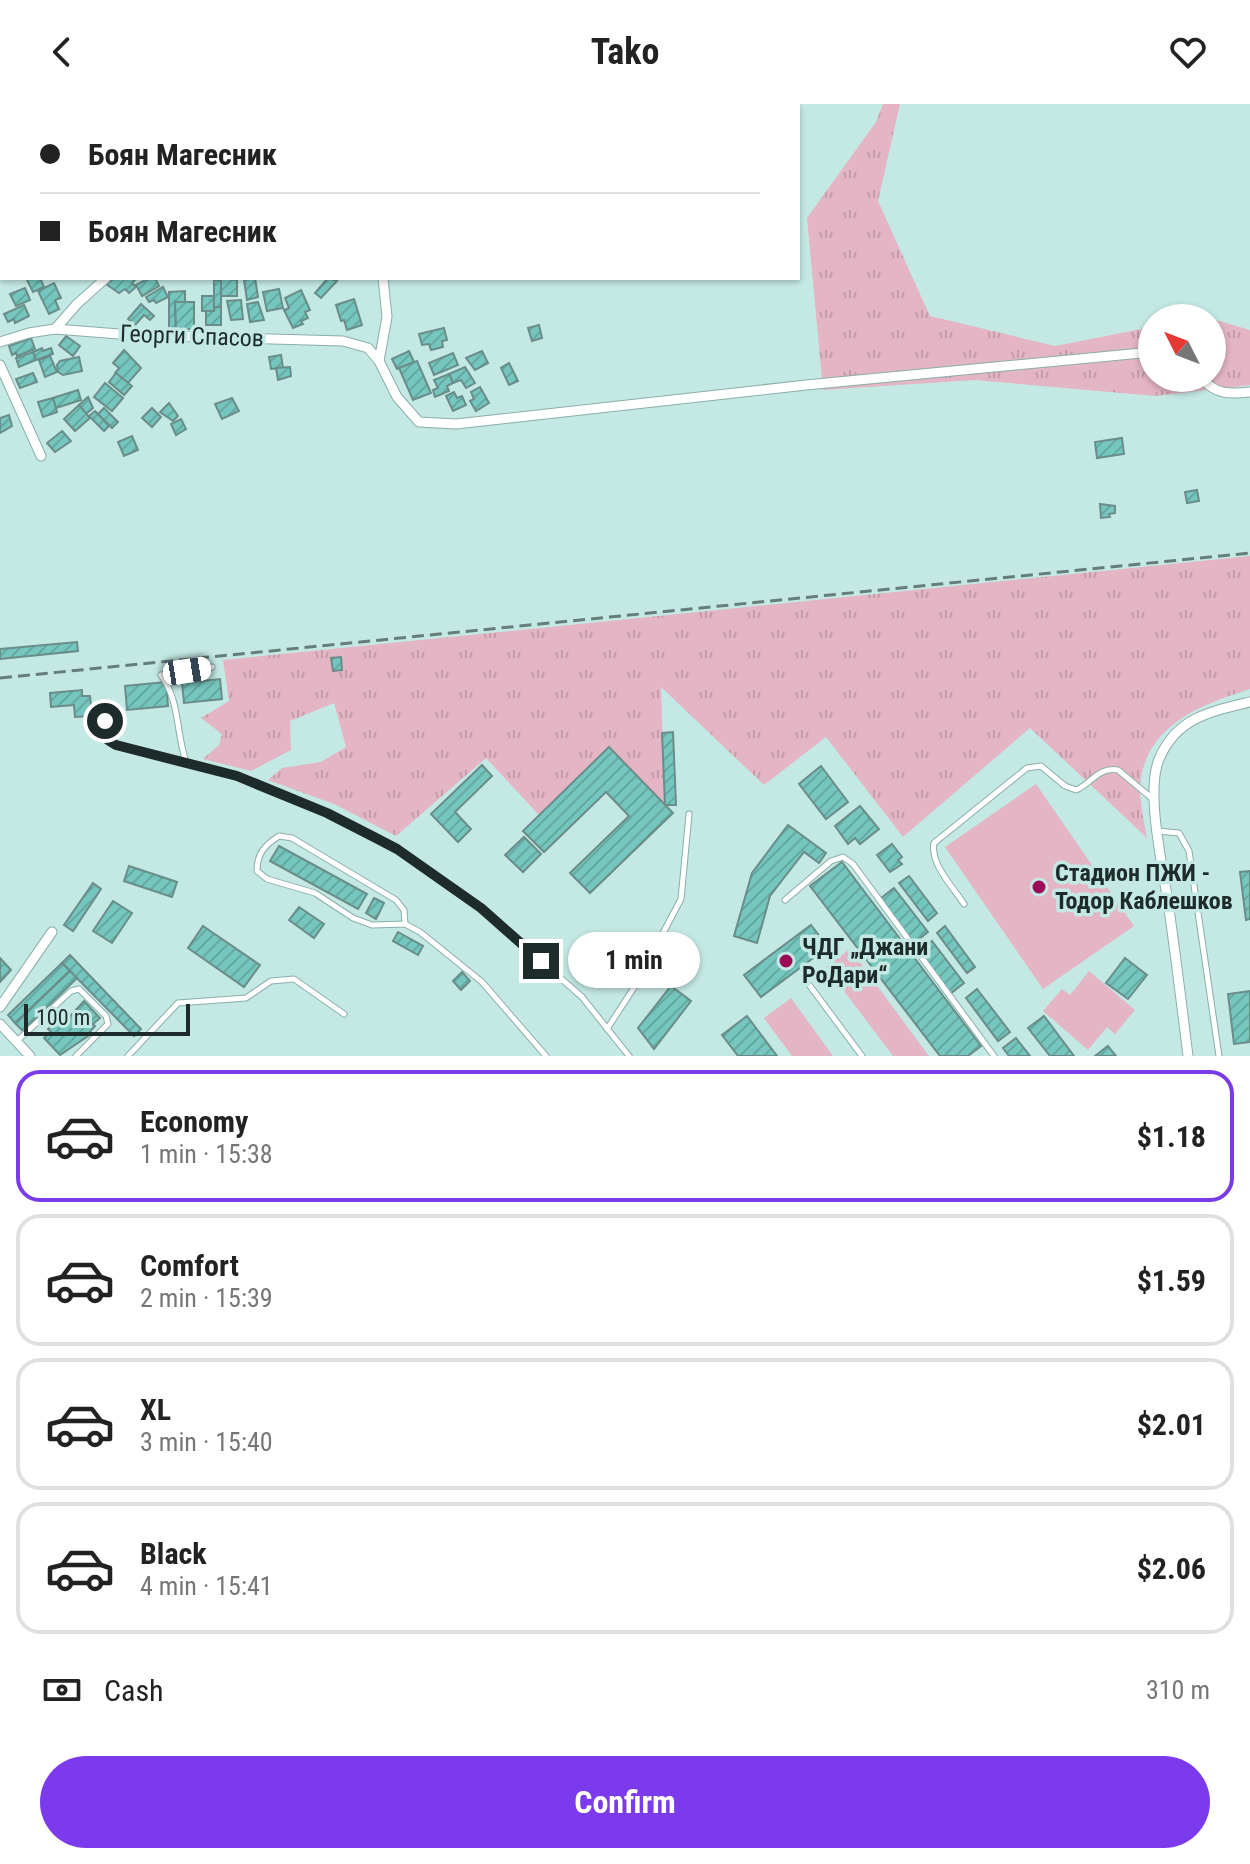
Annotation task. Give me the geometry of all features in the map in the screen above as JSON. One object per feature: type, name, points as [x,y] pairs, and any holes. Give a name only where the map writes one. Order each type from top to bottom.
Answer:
[{"type":"street","points":[[55,329],[104,280]]},
{"type":"street","points":[[383,280],[387,317],[379,361],[397,397],[419,422],[456,424],[806,385],[1138,353]]},
{"type":"street","name":"Георги Спасов","points":[[0,342],[55,329],[132,335],[343,341],[368,348],[379,361]]},
{"type":"street","points":[[0,365],[41,456]]},
{"type":"street","points":[[1221,392],[1250,392]]},
{"type":"street","points":[[1188,1056],[1158,831],[1154,775],[1160,757],[1176,734],[1201,714],[1250,702]]},
{"type":"street","points":[[0,1007],[52,932]]},
{"type":"street","points":[[0,1024],[30,1056]]},
{"type":"lane","points":[[187,763],[180,745],[177,714],[169,686],[161,675],[212,667]]},
{"type":"lane","points":[[105,721],[102,727],[108,740],[116,745],[237,776],[327,813],[397,849],[481,908],[582,997],[629,1056]]},
{"type":"lane","points":[[964,904],[935,861],[932,852],[934,843],[1027,768],[1041,766],[1065,786],[1076,790],[1102,771],[1118,770],[1155,801]]},
{"type":"lane","points":[[607,1029],[635,986],[681,899],[689,814]]},
{"type":"lane","points":[[1158,831],[1179,833],[1189,851],[1219,1056]]},
{"type":"lane","points":[[405,924],[404,910],[396,900],[292,838],[279,836],[266,845],[257,859],[257,871],[267,879],[315,893],[353,918],[372,925],[405,924],[420,932],[482,982],[546,1056]]},
{"type":"lane","points":[[785,900],[831,861],[843,857],[853,864],[994,1056]]},
{"type":"lane","points":[[128,1056],[178,1003],[246,998],[271,981],[294,979],[344,1014]]},
{"type":"lane","points":[[810,986],[862,1056]]},
{"type":"lane","points":[[16,1041],[71,991],[79,989],[106,1016],[108,1024],[76,1056]]},
{"type":"green space","points":[[883,104],[900,104],[878,201],[930,316],[1055,346],[1138,330],[1138,392],[1190,392],[1155,396],[975,380],[823,390],[807,218],[876,122]]},
{"type":"green space","points":[[1226,323],[1250,330],[1250,385],[1226,388]]},
{"type":"green space","points":[[1250,556],[1250,689],[1194,711],[1163,733],[1152,748],[1140,787],[1147,838],[1030,728],[903,837],[826,737],[764,785],[661,687],[665,805],[609,747],[539,815],[486,758],[396,836],[334,804],[268,780],[282,768],[321,762],[346,747],[334,703],[290,721],[291,750],[251,771],[203,759],[219,745],[222,734],[201,718],[229,701],[223,660]]},
{"type":"green space","name":"Стадион ПЖИ - Тодор Каблешков","points":[[1036,784],[1134,926],[1043,989],[945,847]]},
{"type":"green space","points":[[850,949],[929,1056],[893,1056],[826,967]]},
{"type":"green space","points":[[1089,971],[1135,1010],[1115,1034],[1107,1027],[1088,1050],[1043,1011],[1062,989],[1070,995]]},
{"type":"green space","points":[[791,998],[833,1056],[792,1056],[764,1018]]},
{"type":"building","points":[[27,280],[41,280],[44,287],[33,292]]},
{"type":"building","points":[[111,280],[135,280],[132,283],[136,287],[129,293],[125,289],[119,293],[106,284]]},
{"type":"building","points":[[145,280],[156,280],[159,286],[142,296],[136,285]]},
{"type":"building","points":[[214,280],[221,280],[221,307],[214,307]]},
{"type":"building","points":[[221,280],[237,280],[237,296],[221,296]]},
{"type":"building","points":[[244,280],[255,280],[258,297],[247,300]]},
{"type":"building","points":[[326,280],[337,281],[321,298],[315,293]]},
{"type":"building","points":[[54,283],[61,298],[55,300],[59,309],[49,314],[38,291]]},
{"type":"building","points":[[163,287],[168,297],[156,303],[154,300],[149,302],[146,297]]},
{"type":"building","points":[[25,288],[30,300],[16,306],[10,294]]},
{"type":"building","points":[[279,289],[283,308],[267,311],[263,292]]},
{"type":"building","points":[[301,290],[310,310],[305,312],[308,318],[301,321],[303,324],[293,328],[284,310],[289,308],[285,298]]},
{"type":"building","points":[[185,291],[185,302],[175,302],[176,329],[169,329],[169,292]]},
{"type":"building","points":[[202,296],[214,296],[214,311],[202,311]]},
{"type":"building","points":[[354,299],[362,325],[347,330],[336,305]]},
{"type":"building","points":[[241,300],[243,319],[231,320],[227,301]]},
{"type":"building","points":[[175,302],[194,302],[194,329],[176,329]]},
{"type":"building","points":[[258,302],[264,320],[250,322],[247,304]]},
{"type":"building","points":[[141,304],[154,316],[150,320],[144,315],[135,325],[128,319]]},
{"type":"building","points":[[24,305],[29,316],[15,323],[14,319],[8,322],[4,314]]},
{"type":"building","points":[[214,307],[221,307],[221,325],[206,325],[206,311],[214,311]]},
{"type":"building","points":[[539,325],[542,338],[532,341],[528,328]]},
{"type":"building","points":[[444,328],[447,340],[442,341],[443,347],[431,350],[429,344],[422,345],[419,334]]},
{"type":"building","points":[[66,336],[80,346],[73,356],[59,345]]},
{"type":"building","points":[[31,338],[35,349],[12,355],[9,346]]},
{"type":"building","points":[[42,348],[43,351],[51,348],[53,354],[36,360],[33,352]]},
{"type":"building","points":[[124,350],[141,368],[128,383],[115,373],[119,368],[113,363]]},
{"type":"building","points":[[409,351],[414,362],[397,369],[392,359]]},
{"type":"building","points":[[482,351],[488,363],[475,370],[466,358]]},
{"type":"building","points":[[33,352],[36,360],[19,367],[16,358]]},
{"type":"building","points":[[453,353],[458,365],[434,375],[429,363]]},
{"type":"building","points":[[281,355],[283,368],[271,369],[269,357]]},
{"type":"building","points":[[50,356],[57,372],[45,377],[39,360]]},
{"type":"building","points":[[79,357],[82,371],[63,375],[58,372],[60,361]]},
{"type":"building","points":[[417,361],[431,393],[413,400],[399,368]]},
{"type":"building","points":[[509,363],[518,381],[509,385],[501,368]]},
{"type":"building","points":[[290,367],[291,376],[278,380],[276,368]]},
{"type":"building","points":[[465,367],[475,383],[466,388],[461,380],[453,383],[449,374]]},
{"type":"building","points":[[33,373],[37,382],[20,388],[16,379]]},
{"type":"building","points":[[116,373],[132,386],[124,395],[109,382]]},
{"type":"building","points":[[449,374],[453,383],[447,386],[449,391],[435,397],[433,390],[438,388],[434,380]]},
{"type":"building","points":[[105,383],[123,398],[112,411],[94,397]]},
{"type":"building","points":[[480,387],[489,403],[476,411],[470,401],[474,399],[471,392]]},
{"type":"building","points":[[78,390],[81,400],[56,408],[53,398]]},
{"type":"building","points":[[454,392],[457,398],[462,396],[466,405],[453,411],[446,396]]},
{"type":"building","points":[[88,397],[93,408],[86,414],[79,405]]},
{"type":"building","points":[[53,398],[57,412],[43,417],[38,402]]},
{"type":"building","points":[[232,398],[239,411],[222,419],[215,404]]},
{"type":"building","points":[[169,403],[178,416],[173,421],[160,412]]},
{"type":"building","points":[[79,405],[90,418],[75,431],[64,419]]},
{"type":"building","points":[[104,408],[118,422],[112,428],[98,414]]},
{"type":"building","points":[[152,408],[161,417],[152,427],[142,418]]},
{"type":"building","points":[[95,411],[109,426],[104,431],[89,416]]},
{"type":"building","points":[[9,415],[12,426],[0,433],[0,418]]},
{"type":"building","points":[[181,419],[186,429],[176,435],[171,424]]},
{"type":"building","points":[[62,431],[71,441],[55,452],[47,443]]},
{"type":"building","points":[[132,436],[138,450],[124,456],[118,442]]},
{"type":"building","points":[[1122,438],[1124,454],[1097,458],[1095,442]]},
{"type":"building","points":[[1197,490],[1199,501],[1187,503],[1185,492]]},
{"type":"building","points":[[1100,504],[1115,506],[1115,513],[1101,518]]},
{"type":"building","points":[[77,642],[78,651],[0,659],[0,649]]},
{"type":"building","points":[[341,657],[342,670],[333,671],[331,658]]},
{"type":"building","points":[[220,679],[222,699],[184,703],[182,683]]},
{"type":"building","points":[[166,682],[168,706],[127,710],[125,686]]},
{"type":"building","points":[[82,690],[82,696],[90,696],[92,716],[75,717],[74,705],[51,707],[50,693]]},
{"type":"building","points":[[673,732],[676,805],[665,805],[662,733]]},
{"type":"building","points":[[609,747],[673,813],[590,893],[570,873],[629,816],[606,792],[544,852],[523,831]]},
{"type":"building","points":[[482,765],[492,776],[455,812],[471,829],[458,842],[431,814]]},
{"type":"building","points":[[821,766],[848,802],[826,819],[799,784]]},
{"type":"building","points":[[860,806],[879,829],[860,844],[855,838],[848,844],[835,826]]},
{"type":"building","points":[[788,825],[826,853],[819,863],[804,852],[770,896],[757,943],[734,936],[752,873]]},
{"type":"building","points":[[524,837],[541,854],[523,872],[505,855]]},
{"type":"building","points":[[892,844],[902,857],[898,860],[902,864],[890,872],[877,855]]},
{"type":"building","points":[[279,846],[367,894],[358,909],[270,861]]},
{"type":"building","points":[[842,862],[981,1046],[968,1056],[940,1056],[810,886]]},
{"type":"building","points":[[129,866],[177,882],[172,897],[124,881]]},
{"type":"building","points":[[1250,871],[1250,919],[1246,920],[1240,872]]},
{"type":"building","points":[[909,876],[937,913],[928,921],[899,883]]},
{"type":"building","points":[[93,883],[101,889],[73,931],[64,925]]},
{"type":"building","points":[[894,888],[928,932],[914,943],[880,899]]},
{"type":"building","points":[[374,898],[384,903],[376,919],[366,913]]},
{"type":"building","points":[[113,901],[132,913],[112,943],[93,931]]},
{"type":"building","points":[[299,907],[324,924],[314,938],[289,920]]},
{"type":"building","points":[[811,925],[828,947],[761,997],[744,975]]},
{"type":"building","points":[[203,926],[260,965],[244,987],[188,948]]},
{"type":"building","points":[[945,926],[975,967],[967,973],[937,933]]},
{"type":"building","points":[[398,932],[423,946],[418,955],[393,941]]},
{"type":"building","points":[[932,941],[964,983],[950,994],[918,951]]},
{"type":"building","points":[[70,955],[141,1029],[134,1036],[62,963]]},
{"type":"building","points":[[0,958],[11,970],[0,982]]},
{"type":"building","points":[[1125,958],[1147,975],[1128,999],[1106,983]]},
{"type":"building","points":[[62,963],[70,971],[15,1023],[8,1015]]},
{"type":"building","points":[[70,971],[77,978],[23,1031],[15,1023]]},
{"type":"building","points":[[462,972],[470,981],[461,990],[453,981]]},
{"type":"building","points":[[671,986],[691,1001],[654,1049],[638,1028]]},
{"type":"building","points":[[977,989],[1010,1032],[998,1041],[966,998]]},
{"type":"building","points":[[1250,991],[1250,1042],[1234,1044],[1228,994]]},
{"type":"building","points":[[84,1001],[100,1018],[93,1024],[95,1026],[88,1036],[60,1055],[44,1038],[51,1032],[48,1029],[58,1020],[62,1025]]},
{"type":"building","points":[[747,1016],[777,1056],[738,1056],[722,1035]]},
{"type":"building","points":[[1044,1016],[1074,1056],[1050,1056],[1028,1028]]},
{"type":"building","points":[[1016,1038],[1030,1056],[1009,1056],[1003,1048]]},
{"type":"building","points":[[1108,1046],[1116,1056],[1095,1056]]},
{"type":"railway","points":[[0,678],[1250,553]]},
{"type":"place","name":"Стадион ПЖИ - Тодор Каблешков","points":[[1039,887]]},
{"type":"place","name":"ЧДГ „Джани РоДари“","points":[[786,961]]},
{"type":"route","points":[[105,721],[102,727],[108,740],[116,745],[237,776],[327,813],[397,849],[481,908],[541,961]]}]
